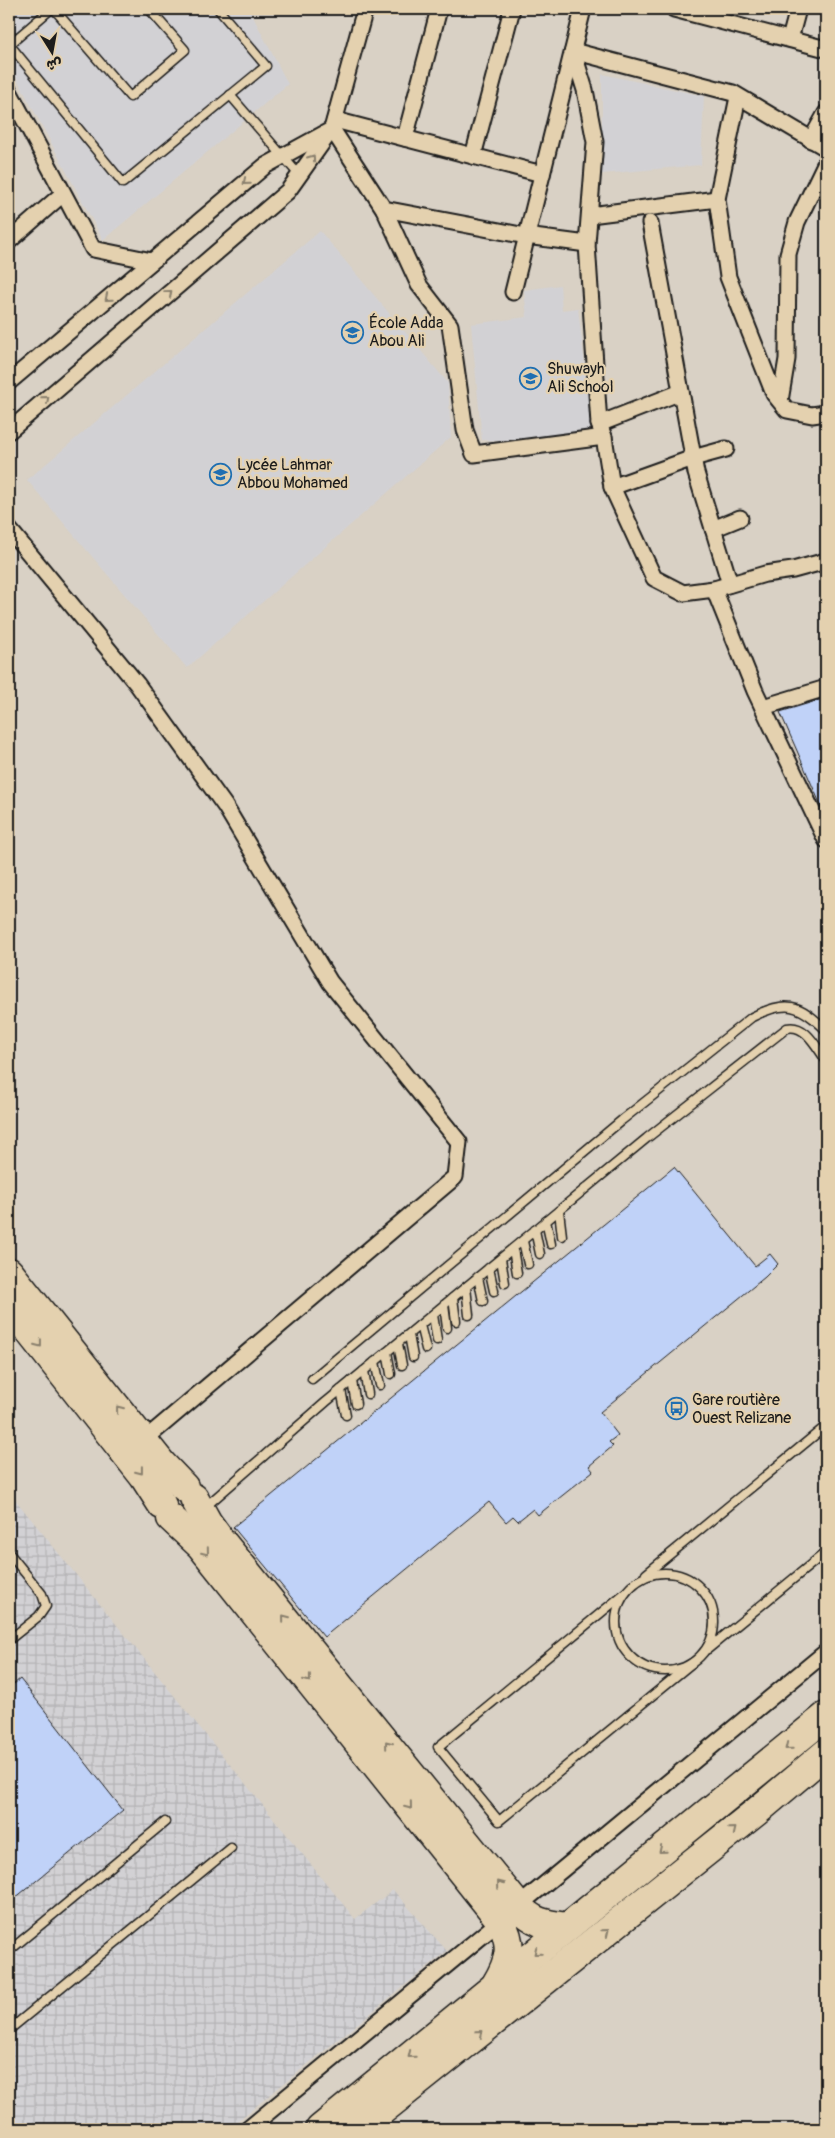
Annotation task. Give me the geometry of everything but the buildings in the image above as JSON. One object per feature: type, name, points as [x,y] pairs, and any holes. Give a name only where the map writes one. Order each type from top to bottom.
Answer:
[{"type":"highway","points":[[9,1272],[162,1464],[193,1499],[219,1538],[509,1913],[506,1931],[509,1954],[505,1967],[493,1988]]},
{"type":"highway","points":[[9,1306],[144,1477],[166,1511],[201,1546],[509,1913],[529,1918],[542,1924],[567,1927]]},
{"type":"highway","points":[[166,1511],[177,1519],[188,1516],[194,1508],[193,1499]]},
{"type":"highway","points":[[320,2129],[826,1716]]},
{"type":"highway","points":[[360,2129],[756,1812],[826,1753]]},
{"type":"street","points":[[9,431],[288,191],[333,125],[364,9]]},
{"type":"street","points":[[405,138],[439,9]]},
{"type":"street","points":[[473,156],[512,9]]},
{"type":"street","points":[[513,292],[583,9]]},
{"type":"street","points":[[674,9],[729,16],[790,39],[826,49]]},
{"type":"street","points":[[790,39],[798,9]]},
{"type":"street","points":[[573,51],[733,93],[826,148]]},
{"type":"street","points":[[573,51],[585,90],[595,142],[587,244],[602,430],[612,487],[654,578],[683,592],[714,589],[765,574],[793,570],[826,561]]},
{"type":"street","points":[[9,92],[94,249],[152,261]]},
{"type":"street","points":[[738,96],[717,199],[728,277],[774,394],[787,410],[812,415],[826,413]]},
{"type":"street","points":[[811,140],[826,113]]},
{"type":"street","points":[[333,125],[384,209],[419,285],[450,325],[465,430],[474,454],[602,430],[680,392]]},
{"type":"street","points":[[9,382],[265,166],[333,125],[405,138],[542,174]]},
{"type":"street","points":[[780,401],[787,360],[788,254],[797,222],[826,162]]},
{"type":"street","points":[[9,241],[58,198]]},
{"type":"street","points":[[590,215],[717,199]]},
{"type":"street","points":[[384,209],[526,236],[587,244]]},
{"type":"street","points":[[650,223],[693,458],[730,584]]},
{"type":"street","points":[[612,487],[693,458],[726,450]]},
{"type":"street","points":[[713,529],[740,518]]},
{"type":"street","points":[[9,529],[137,684],[225,806],[330,982],[459,1142],[455,1177],[144,1440]]},
{"type":"street","points":[[714,589],[763,707],[826,840]]},
{"type":"street","points":[[763,707],[826,688]]},
{"type":"street","points":[[248,2129],[509,1913],[668,1785],[826,1652]]},
{"type":"lane","points":[[149,9],[185,50],[130,97],[52,9],[9,45],[123,183],[266,66],[218,9]]},
{"type":"lane","points":[[230,95],[300,175]]},
{"type":"lane","points":[[312,1379],[622,1120],[752,1017],[768,1009],[785,1005],[799,1009],[826,1030]]},
{"type":"lane","points":[[193,1499],[341,1390],[522,1240],[787,1028],[794,1026],[804,1031],[826,1060]]},
{"type":"lane","points":[[559,1211],[562,1236]]},
{"type":"lane","points":[[546,1221],[551,1244]]},
{"type":"lane","points":[[535,1230],[540,1254]]},
{"type":"lane","points":[[522,1240],[528,1264]]},
{"type":"lane","points":[[513,1249],[517,1273]]},
{"type":"lane","points":[[501,1259],[505,1283]]},
{"type":"lane","points":[[490,1268],[494,1292]]},
{"type":"lane","points":[[478,1277],[483,1301]]},
{"type":"lane","points":[[466,1287],[469,1315]]},
{"type":"lane","points":[[453,1298],[456,1321]]},
{"type":"lane","points":[[444,1305],[447,1328]]},
{"type":"lane","points":[[433,1315],[437,1340]]},
{"type":"lane","points":[[420,1325],[426,1349]]},
{"type":"lane","points":[[409,1335],[413,1357]]},
{"type":"lane","points":[[398,1344],[402,1365]]},
{"type":"lane","points":[[387,1352],[391,1374]]},
{"type":"lane","points":[[375,1362],[380,1384]]},
{"type":"lane","points":[[364,1371],[368,1394]]},
{"type":"lane","points":[[352,1381],[356,1404]]},
{"type":"lane","points":[[341,1390],[346,1415]]},
{"type":"lane","points":[[826,1426],[438,1747],[499,1821],[826,1552]]},
{"type":"lane","points":[[9,1553],[42,1594],[46,1606],[39,1616],[9,1640]]},
{"type":"lane","points":[[638,1581],[654,1573],[671,1573],[688,1578],[702,1588],[711,1603],[715,1620],[712,1637],[704,1652]]},
{"type":"lane","points":[[625,1592],[618,1608],[616,1625],[620,1642],[629,1656],[643,1666],[659,1671],[676,1670],[692,1663]]},
{"type":"lane","points":[[9,1951],[165,1822]]},
{"type":"lane","points":[[9,2030],[231,1848]]},
{"type":"shaded area","points":[[9,9],[249,9],[288,84],[103,240],[9,64]]},
{"type":"shaded area","points":[[602,74],[704,96],[701,165],[602,174]]},
{"type":"shaded area","name":"Lycée Lahmar Abbou Mohamed","points":[[320,231],[448,383],[451,437],[187,668],[27,480]]},
{"type":"shaded area","name":"Shuwayh Ali School","points":[[560,285],[562,310],[578,308],[593,432],[515,441],[482,440],[471,324],[527,317],[524,290]]},
{"type":"shaded area","points":[[9,1492],[355,1919],[393,1890],[447,1951],[228,2129],[9,2129]]},
{"type":"place","name":"École Adda Abou Ali","points":[[353,332]]},
{"type":"place","name":"Shuwayh Ali School","points":[[531,378]]},
{"type":"place","name":"Lycée Lahmar Abbou Mohamed","points":[[221,474]]},
{"type":"place","name":"Gare routière Ouest Relizane","points":[[676,1409]]}]
